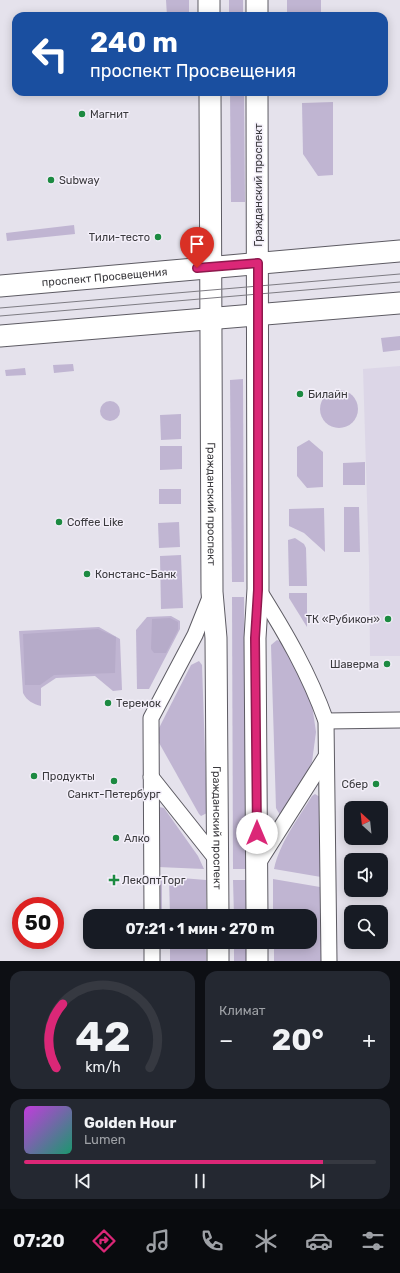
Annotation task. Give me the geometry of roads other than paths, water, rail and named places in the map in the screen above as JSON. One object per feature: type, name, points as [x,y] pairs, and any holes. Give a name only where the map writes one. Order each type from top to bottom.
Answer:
[{"type":"main road","points":[[209,0],[209,12]]},
{"type":"main road","points":[[257,0],[257,12]]},
{"type":"main road","name":"Гражданский проспект","points":[[210,96],[212,592],[216,638],[218,909]]},
{"type":"main road","name":"Гражданский проспект","points":[[257,96],[258,590],[255,638],[257,909]]},
{"type":"main road","name":"проспект Просвещения","points":[[0,286],[400,251]]},
{"type":"main road","points":[[0,336],[400,303]]},
{"type":"main road","points":[[218,949],[218,961]]},
{"type":"main road","points":[[257,949],[257,961]]},
{"type":"street","points":[[258,590],[289,638],[315,690],[326,720],[329,961]]},
{"type":"street","points":[[152,909],[151,718],[195,635],[212,592]]},
{"type":"street","points":[[326,720],[400,720]]},
{"type":"street","points":[[257,865],[326,758]]},
{"type":"street","points":[[151,777],[218,860]]},
{"type":"street","points":[[152,949],[152,961]]},
{"type":"tram line","points":[[0,308],[400,274]]},
{"type":"tram line","points":[[0,316],[400,282]]},
{"type":"place","name":"Магнит","points":[[82,114]]},
{"type":"place","name":"Subway","points":[[51,180]]},
{"type":"place","name":"Тили-тесто","points":[[158,237]]},
{"type":"place","name":"Билайн","points":[[300,394]]},
{"type":"place","name":"Coffee Like","points":[[59,522]]},
{"type":"place","name":"Констанс-Банк","points":[[87,574]]},
{"type":"place","name":"ТК «Рубикон»","points":[[388,619]]},
{"type":"place","name":"Шаверма","points":[[387,664]]},
{"type":"place","name":"Теремок","points":[[108,703]]},
{"type":"place","name":"Продукты","points":[[34,776]]},
{"type":"place","name":"Санкт-Петербург","points":[[114,781]]},
{"type":"place","name":"Сбер","points":[[376,784]]},
{"type":"place","name":"Алко","points":[[116,838]]},
{"type":"place","name":"ЛекОптТорг","points":[[114,880]]}]
